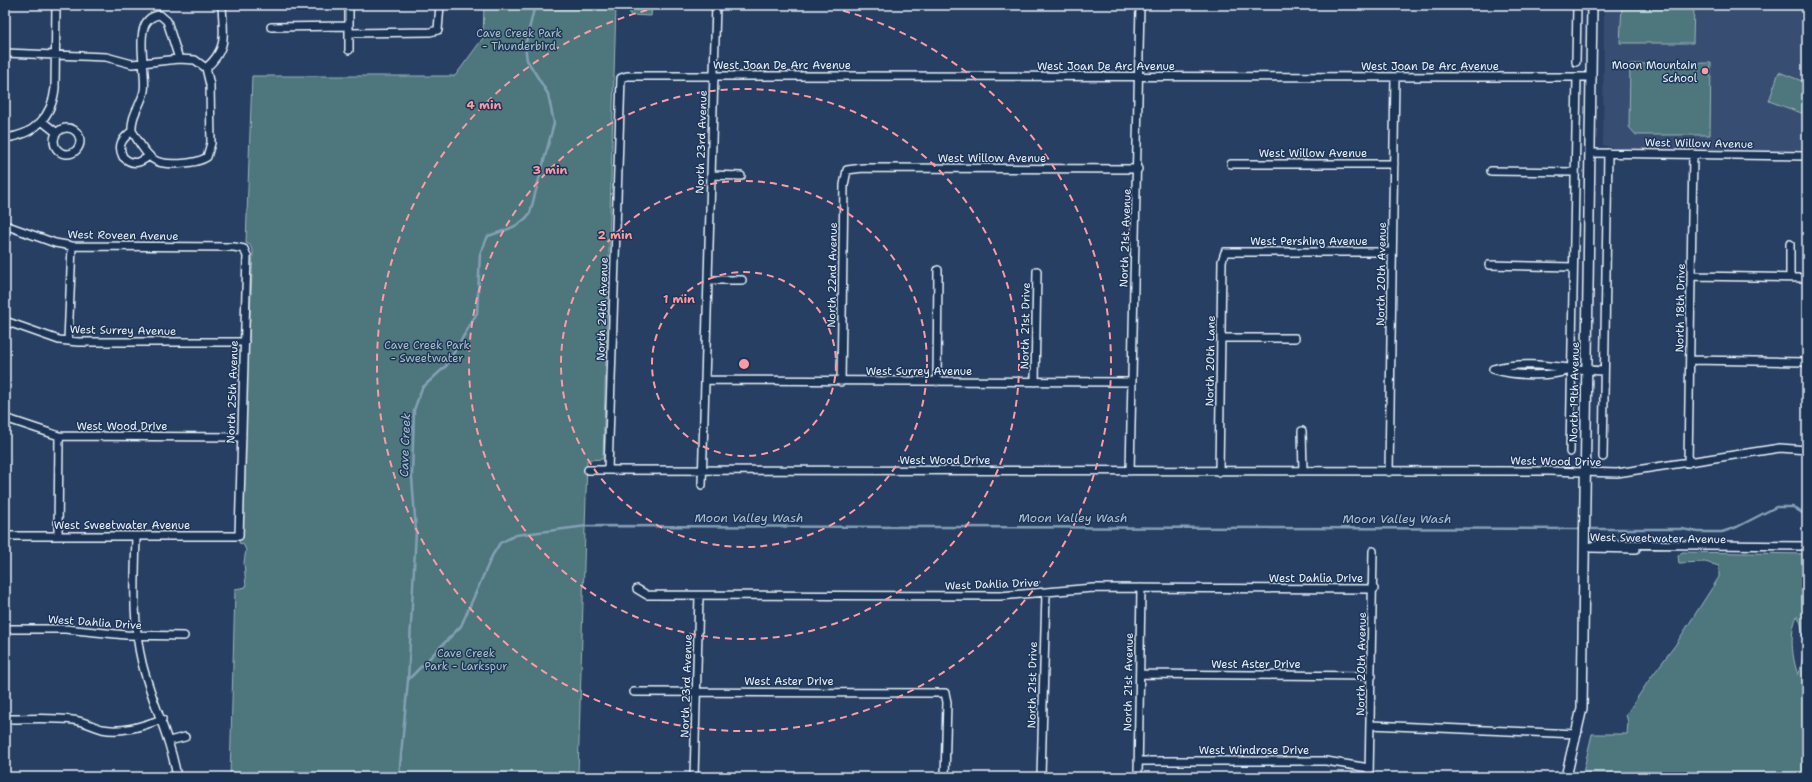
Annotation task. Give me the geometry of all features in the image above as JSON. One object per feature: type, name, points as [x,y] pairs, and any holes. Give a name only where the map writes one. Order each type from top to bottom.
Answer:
[{"type":"main road","name":"North 19th Avenue","points":[[1566,777],[1582,708],[1592,5]]},
{"type":"street","points":[[5,138],[30,132],[43,122],[54,98],[56,5]]},
{"type":"street","points":[[206,68],[218,57],[222,50],[222,5]]},
{"type":"street","points":[[349,5],[349,50]]},
{"type":"street","points":[[271,27],[430,32],[438,30],[440,5]]},
{"type":"street","name":"North 23rd Avenue","points":[[702,485],[716,5]]},
{"type":"street","name":"North 21st Avenue","points":[[1130,471],[1138,169],[1140,5]]},
{"type":"street","points":[[1576,62],[1577,5]]},
{"type":"street","points":[[5,53],[106,56],[132,64],[143,63],[179,59],[195,60],[206,68],[210,85],[211,143],[208,157],[195,163],[161,163],[153,160],[132,131],[133,115],[144,90],[143,63],[141,43],[143,31],[147,20],[152,16],[160,15],[167,21],[179,59]]},
{"type":"street","name":"West Joan De Arc Avenue","points":[[621,78],[627,76],[1592,77]]},
{"type":"street","name":"North 20th Avenue","points":[[1389,472],[1395,77]]},
{"type":"street","name":"North 19th Avenue","points":[[1570,452],[1572,267],[1577,77]]},
{"type":"street","name":"North 24th Avenue","points":[[608,470],[621,78]]},
{"type":"street","points":[[43,122],[57,133]]},
{"type":"street","points":[[132,131],[123,139],[120,145],[123,157],[134,163],[141,163],[149,156]]},
{"type":"street","name":"West Willow Avenue","points":[[1591,153],[1807,156]]},
{"type":"street","points":[[1603,456],[1608,153]]},
{"type":"street","name":"North 18th Drive","points":[[1688,463],[1693,154]]},
{"type":"street","name":"West Willow Avenue","points":[[1231,164],[1394,164]]},
{"type":"street","name":"West Willow Avenue","points":[[847,170],[863,168],[1138,169]]},
{"type":"street","name":"North 22nd Avenue","points":[[841,382],[844,185],[847,170]]},
{"type":"street","points":[[1491,171],[1574,172]]},
{"type":"street","points":[[711,175],[741,176]]},
{"type":"street","name":"West Roveen Avenue","points":[[5,225],[55,243],[72,246],[234,247],[244,249]]},
{"type":"street","points":[[1790,244],[1790,277]]},
{"type":"street","points":[[68,341],[72,246]]},
{"type":"street","name":"North 25th Avenue","points":[[239,536],[245,342],[246,256],[244,249]]},
{"type":"street","name":"West Pershing Avenue","points":[[1225,252],[1392,252]]},
{"type":"street","name":"North 20th Lane","points":[[1219,472],[1222,261],[1225,252]]},
{"type":"street","points":[[1489,265],[1572,267]]},
{"type":"street","points":[[937,382],[938,270]]},
{"type":"street","name":"North 21st Drive","points":[[1035,382],[1037,271]]},
{"type":"street","points":[[1692,276],[1807,278]]},
{"type":"street","points":[[708,280],[742,280]]},
{"type":"street","name":"West Surrey Avenue","points":[[5,321],[58,340],[68,341],[245,342]]},
{"type":"street","points":[[1221,338],[1295,338]]},
{"type":"street","points":[[1690,360],[1807,362]]},
{"type":"street","points":[[1572,370],[1560,374],[1507,373],[1493,368],[1505,365],[1560,366],[1572,370],[1604,372]]},
{"type":"street","name":"West Surrey Avenue","points":[[705,380],[841,382],[1132,382]]},
{"type":"street","name":"West Wood Drive","points":[[5,418],[59,436],[242,438]]},
{"type":"street","points":[[1302,431],[1303,471]]},
{"type":"street","points":[[58,536],[59,436]]},
{"type":"street","name":"West Wood Drive","points":[[588,470],[1616,473],[1780,448],[1807,450]]},
{"type":"street","name":"West Sweetwater Avenue","points":[[5,536],[239,536]]},
{"type":"street","points":[[136,536],[135,605],[138,635],[148,684],[169,741],[177,777]]},
{"type":"street","name":"West Sweetwater Avenue","points":[[1584,548],[1600,544],[1807,546]]},
{"type":"street","name":"West Sweetwater Avenue","points":[[1584,548],[1807,551]]},
{"type":"street","name":"North 20th Avenue","points":[[1369,777],[1374,589],[1373,551]]},
{"type":"street","name":"West Dahlia Drive","points":[[637,589],[647,595],[1000,596],[1046,593],[1084,588],[1374,589]]},
{"type":"street","name":"North 21st Avenue","points":[[1138,777],[1141,588]]},
{"type":"street","name":"North 21st Drive","points":[[1041,777],[1046,593]]},
{"type":"street","name":"North 23rd Avenue","points":[[694,777],[699,596]]},
{"type":"street","name":"West Dahlia Drive","points":[[5,629],[65,630],[138,635],[184,636]]},
{"type":"street","name":"West Aster Drive","points":[[1140,674],[1372,676]]},
{"type":"street","name":"West Aster Drive","points":[[634,692],[945,693],[947,702],[945,777]]},
{"type":"street","points":[[5,719],[75,720],[117,731],[162,719]]},
{"type":"street","points":[[1370,725],[1577,734]]},
{"type":"street","points":[[169,741],[185,737]]},
{"type":"street","name":"West Windrose Drive","points":[[1138,760],[1326,761],[1370,768]]},
{"type":"shaded area","name":"Moon Mountain School","points":[[1604,5],[1807,5],[1807,151],[1613,148],[1603,145]]},
{"type":"green space","name":"Cave Creek Park - Sweetwater","points":[[484,5],[616,5],[603,459],[587,460],[578,777],[230,777],[235,589],[246,587],[244,562],[246,550],[243,544],[239,543],[253,252],[250,245],[246,243],[252,76],[455,76],[483,38]]},
{"type":"green space","points":[[630,5],[652,5],[651,16],[630,15]]},
{"type":"green space","points":[[1622,5],[1694,5],[1693,43],[1620,43]]},
{"type":"green space","points":[[1711,63],[1710,135],[1636,135],[1629,127],[1630,64]]},
{"type":"green space","points":[[1779,72],[1807,83],[1807,115],[1769,101]]},
{"type":"green space","points":[[1682,552],[1807,554],[1807,777],[1582,777],[1592,734],[1627,734],[1628,722],[1626,715],[1649,680],[1676,644],[1719,577],[1719,566],[1705,562],[1679,563],[1678,556]],"holes":[[[1797,616],[1800,621],[1803,636],[1803,654],[1798,675],[1794,661],[1792,638],[1794,623]]]},
{"type":"waterway","name":"Cave Creek","points":[[399,777],[408,680],[416,531],[412,477],[414,410],[422,388],[446,366],[477,313],[480,254],[488,236],[517,225],[530,213],[554,123],[548,94],[527,60],[525,46],[535,5]]},
{"type":"waterway","name":"Moon Valley Wash","points":[[1587,529],[1682,529],[1698,532],[1722,532],[1737,527],[1776,507],[1793,507],[1807,516]]},
{"type":"waterway","name":"Moon Valley Wash","points":[[408,680],[461,626],[492,556],[500,543],[516,535],[587,526],[1582,529]]},
{"type":"place","name":"Moon Mountain School","points":[[1705,71]]},
{"type":"park label","name":"Cave Creek Park - Thunderbird","points":[[519,39]]},
{"type":"park label","name":"Cave Creek Park - Larkspur","points":[[466,659]]}]
